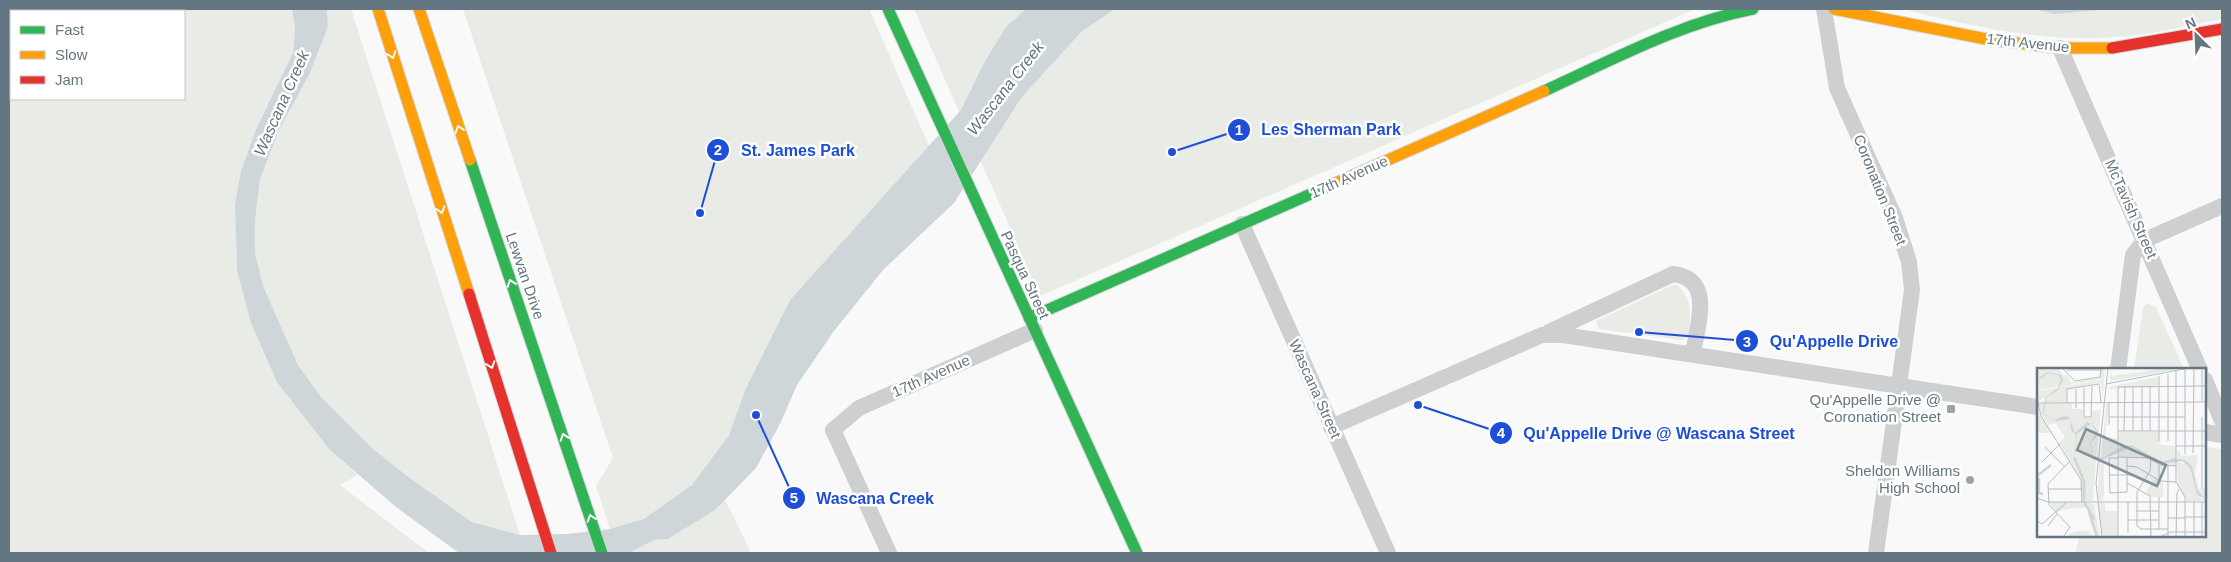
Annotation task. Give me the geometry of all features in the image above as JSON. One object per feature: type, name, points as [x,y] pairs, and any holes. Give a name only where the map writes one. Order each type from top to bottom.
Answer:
[{"type":"street","points":[[378,9],[551,553]]},
{"type":"street","name":"Lewvan Drive","points":[[419,9],[602,553]]},
{"type":"street","name":"Pasqua Street","points":[[888,9],[1136,553]]},
{"type":"street","name":"17th Avenue","points":[[888,553],[833,430],[859,408],[1242,224],[1691,25],[1726,14],[1753,9]]},
{"type":"street","name":"Coronation Street","points":[[1824,9],[1837,88],[1895,218],[1909,262],[1912,290],[1876,553]]},
{"type":"street","name":"17th Avenue","points":[[1834,9],[1991,40],[2060,48],[2121,48],[2222,29]]},
{"type":"street","name":"McTavish Street","points":[[2060,48],[2199,368]]},
{"type":"street","points":[[2118,368],[2133,255],[2145,240],[2222,206]]},
{"type":"street","name":"Wascana Street","points":[[1242,224],[1388,553]]},
{"type":"street","points":[[1331,427],[1542,335],[1673,274],[1686,276],[1697,286],[1701,299],[1693,354]]},
{"type":"street","points":[[1542,335],[1563,334],[2037,407]]},
{"type":"street","points":[[2206,382],[2222,421]]},
{"type":"street","points":[[2206,432],[2222,435]]},
{"type":"shaded area","points":[[9,9],[292,9],[295,28],[293,53],[256,129],[241,171],[235,204],[237,270],[330,450],[358,475],[340,485],[429,553],[9,553]]},
{"type":"shaded area","points":[[327,9],[351,9],[520,535],[472,522],[407,476],[372,448],[321,397],[298,365],[263,286],[255,253],[255,221],[260,179],[279,130],[309,75],[328,27]]},
{"type":"shaded area","points":[[463,9],[869,9],[929,146],[790,300],[746,388],[729,435],[692,485],[645,519],[610,529],[596,486],[613,458]]},
{"type":"shaded area","points":[[914,9],[1695,9],[1040,296]]},
{"type":"shaded area","points":[[1903,9],[2222,9],[2222,19],[2129,36],[2073,38],[2048,37],[1999,30]]},
{"type":"shaded area","points":[[1675,284],[1685,295],[1690,308],[1689,337],[1682,340],[1599,329],[1596,321]]},
{"type":"shaded area","points":[[2147,303],[2156,307],[2184,368],[2134,368],[2143,308]]},
{"type":"shaded area","points":[[2206,447],[2222,449],[2222,553],[2076,553],[2079,537],[2206,537]]},
{"type":"shaded area","points":[[725,499],[751,553],[629,553],[654,540],[668,539],[715,510]]},
{"type":"water","points":[[292,9],[327,9],[328,27],[309,75],[279,130],[260,179],[255,221],[255,253],[263,286],[298,365],[321,397],[372,448],[407,476],[472,522],[520,535],[567,534],[610,529],[644,519],[692,485],[729,435],[746,388],[790,300],[961,110],[984,63],[1006,27],[1026,9],[1115,9],[1081,32],[1021,98],[954,203],[883,270],[834,331],[797,385],[780,424],[756,468],[715,510],[668,539],[654,540],[629,553],[459,553],[396,507],[330,450],[277,382],[251,323],[237,270],[235,204],[241,171],[256,129],[293,53],[295,28]]},
{"type":"water","points":[[2032,9],[2113,9],[2055,14]]},
{"type":"traffic: fast","points":[[888,9],[1137,553]]},
{"type":"traffic: fast","points":[[1544,91],[1673,33],[1699,23],[1753,9]]},
{"type":"traffic: fast","points":[[470,160],[602,553]]},
{"type":"traffic: fast","points":[[1029,318],[1329,186]]},
{"type":"traffic: slow","points":[[378,9],[469,294]]},
{"type":"traffic: slow","points":[[419,9],[470,160]]},
{"type":"traffic: slow","points":[[1834,9],[1991,40],[2060,48],[2112,48]]},
{"type":"traffic: slow","points":[[1329,186],[1544,91]]},
{"type":"traffic: jam","points":[[2112,48],[2222,29]]},
{"type":"traffic: jam","points":[[469,294],[551,553]]},
{"type":"place","name":"Les Sherman Park","points":[[1172,152]]},
{"type":"place","name":"St. James Park","points":[[700,213]]},
{"type":"place","name":"Qu'Appelle Drive","points":[[1639,332]]},
{"type":"place","name":"Qu'Appelle Drive @ Wascana Street","points":[[1418,405]]},
{"type":"place","name":"Qu'Appelle Drive @ Coronation Street","points":[[1951,409]]},
{"type":"place","name":"Wascana Creek","points":[[756,415]]},
{"type":"place","name":"Sheldon Williams High School","points":[[1970,480]]}]
